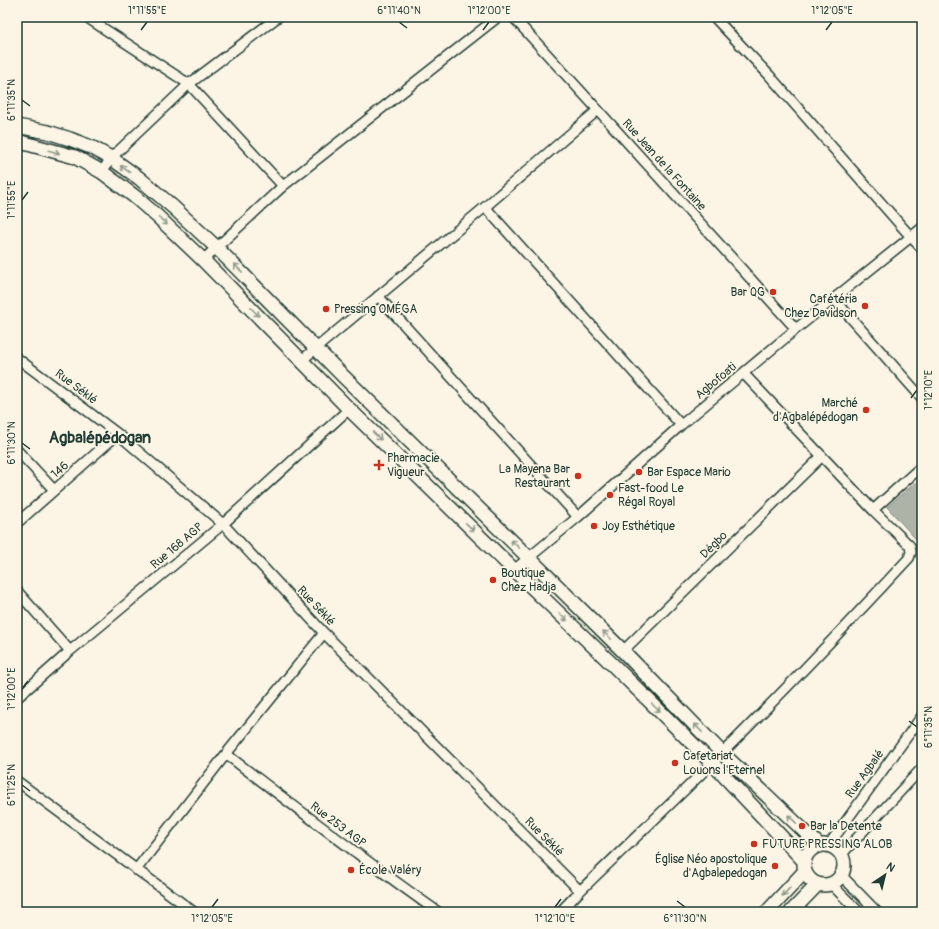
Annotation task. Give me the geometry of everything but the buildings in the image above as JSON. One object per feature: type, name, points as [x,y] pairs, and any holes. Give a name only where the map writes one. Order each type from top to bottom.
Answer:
[{"type":"street","points":[[86,17],[189,84],[283,186]]},
{"type":"street","points":[[102,172],[111,158],[189,84],[278,17]]},
{"type":"street","points":[[203,260],[283,186],[498,17]]},
{"type":"street","name":"Rue Jean de la Fontaine","points":[[513,17],[796,329]]},
{"type":"street","points":[[714,17],[769,75],[922,249]]},
{"type":"street","points":[[302,360],[598,110]]},
{"type":"street","points":[[17,126],[48,132],[93,148],[111,158],[156,192],[216,247],[343,376],[530,558],[722,753],[824,846]]},
{"type":"street","points":[[17,141],[75,157],[102,172],[152,211],[203,260],[349,409],[712,763],[805,866],[810,879],[818,884],[824,885],[831,884],[837,880],[844,868],[841,855],[834,848],[824,846],[813,848],[808,854],[805,866],[767,912]]},
{"type":"street","points":[[485,207],[681,426]]},
{"type":"street","name":"Agbofoati","points":[[514,570],[578,517],[681,426],[796,329],[922,228]]},
{"type":"street","points":[[378,296],[578,517]]},
{"type":"street","points":[[834,299],[922,398]]},
{"type":"street","name":"Rue Séklé","points":[[17,358],[118,434],[222,524],[324,633],[580,891]]},
{"type":"street","points":[[560,912],[722,753],[909,558],[911,552],[910,546],[873,510],[744,374]]},
{"type":"street","name":"Rue 168 AGP","points":[[17,698],[70,651],[222,524],[349,409]]},
{"type":"street","name":"146","points":[[17,523],[118,434]]},
{"type":"street","points":[[17,450],[54,490]]},
{"type":"street","name":"Dégbo","points":[[623,651],[822,456]]},
{"type":"street","points":[[873,510],[922,466]]},
{"type":"street","points":[[17,591],[70,651]]},
{"type":"street","points":[[136,870],[226,754],[324,633]]},
{"type":"street","name":"Rue Agbalé","points":[[824,846],[922,716]]},
{"type":"street","name":"Rue 253 AGP","points":[[226,754],[369,863],[438,912]]},
{"type":"street","points":[[841,855],[922,768]]},
{"type":"street","points":[[17,781],[194,912]]},
{"type":"street","points":[[841,874],[877,912]]},
{"type":"street","points":[[791,912],[818,884]]},
{"type":"street","points":[[831,884],[859,912]]},
{"type":"shaded area","points":[[922,477],[922,546],[887,507]]},
{"type":"place","name":"Bar QG","points":[[773,292]]},
{"type":"place","name":"Cafétéria Chez Davidson","points":[[865,306]]},
{"type":"place","name":"Pressing OMÉGA","points":[[326,309]]},
{"type":"place","name":"Marché d'Agbalépédogan","points":[[866,410]]},
{"type":"place","name":"Pharmacie Vigueur","points":[[379,465]]},
{"type":"place","name":"Bar Espace Mario","points":[[639,472]]},
{"type":"place","name":"La Mayena Bar Restaurant","points":[[578,476]]},
{"type":"place","name":"Fast-food Le Régal Royal","points":[[610,495]]},
{"type":"place","name":"Joy Esthétique","points":[[594,526]]},
{"type":"place","name":"Boutique Chez Hadja","points":[[493,580]]},
{"type":"place","name":"Cafetariat Louons l'Eternel","points":[[675,763]]},
{"type":"place","name":"Bar la Detente","points":[[802,826]]},
{"type":"place","name":"FUTURE PRESSING ALOB","points":[[754,844]]},
{"type":"place","name":"Église Néo apostolique d'Agbalepedogan","points":[[775,866]]},
{"type":"place","name":"École Valéry","points":[[351,870]]},
{"type":"district","name":"Agbalépédogan","points":[[100,438]]}]
